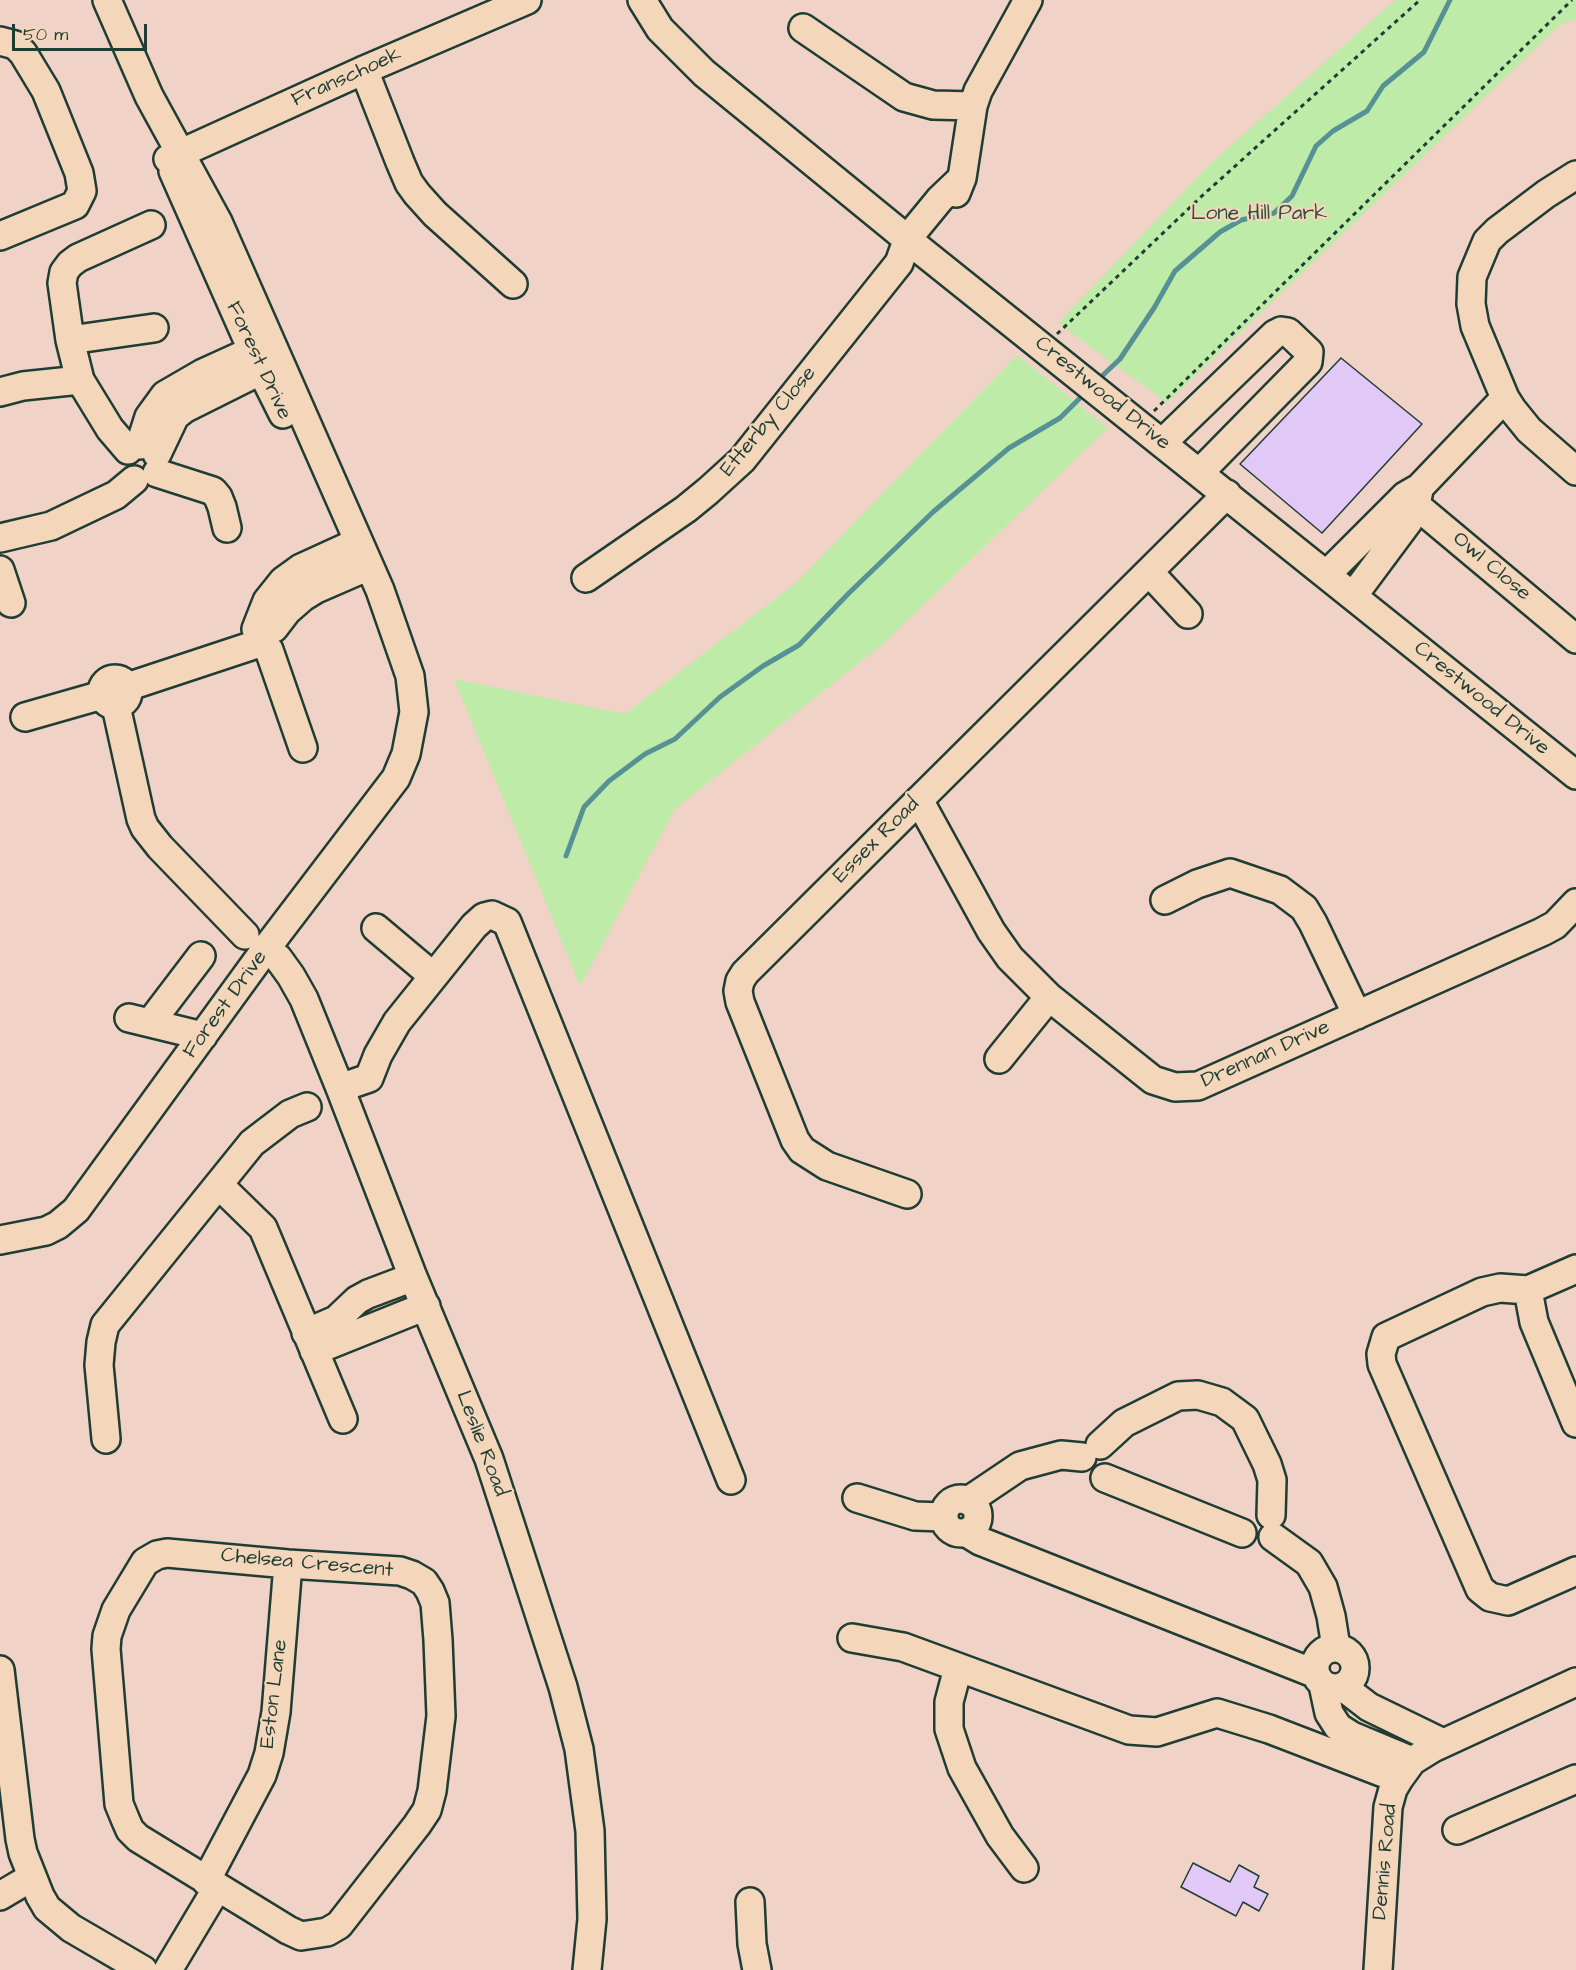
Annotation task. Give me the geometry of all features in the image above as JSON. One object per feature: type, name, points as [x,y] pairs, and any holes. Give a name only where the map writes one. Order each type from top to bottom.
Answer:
[{"type":"street","name":"Forest Drive","points":[[0,1240],[46,1231],[58,1225],[76,1210],[204,1036],[255,943],[396,778],[406,754],[411,726],[357,557],[267,363],[218,222],[174,156],[94,0]]},
{"type":"street","name":"Forest Drive","points":[[107,0],[174,156]]},
{"type":"street","name":"Franschoek","points":[[174,156],[364,70],[527,0]]},
{"type":"street","name":"Crestwood Drive","points":[[642,0],[660,29],[704,73],[910,251],[1043,347],[1576,775]]},
{"type":"street","points":[[803,28],[904,97],[933,105],[973,106],[987,71],[1028,0]]},
{"type":"street","points":[[0,41],[15,45],[23,53],[46,92],[80,173],[82,192],[75,205],[0,236]]},
{"type":"street","points":[[364,70],[409,183],[435,214],[513,284]]},
{"type":"street","name":"Etterby Close","points":[[586,578],[686,508],[742,460],[910,251],[940,199],[962,178],[973,106]]},
{"type":"street","points":[[1575,178],[1497,231],[1487,242],[1472,277],[1471,304],[1475,326],[1505,398],[1515,414],[1529,430],[1576,471]]},
{"type":"street","points":[[151,225],[78,258],[64,272],[62,283],[70,340],[80,380],[110,429],[143,460],[213,491],[222,507],[227,528]]},
{"type":"street","points":[[70,340],[154,328]]},
{"type":"street","points":[[1162,442],[1275,334],[1281,331],[1288,332],[1309,351],[1308,362],[1200,472]]},
{"type":"street","points":[[0,537],[51,526],[116,495],[175,416],[225,388],[246,387],[267,363]]},
{"type":"street","points":[[143,460],[149,417],[165,395],[202,373],[267,363]]},
{"type":"street","points":[[1229,377],[1262,410]]},
{"type":"street","points":[[0,392],[24,386],[80,380]]},
{"type":"street","points":[[1327,574],[1413,496],[1505,398]]},
{"type":"street","name":"Essex Road","points":[[907,1194],[827,1166],[802,1150],[795,1140],[740,1002],[738,990],[745,973],[1227,494]]},
{"type":"street","points":[[1353,596],[1396,540],[1413,496]]},
{"type":"street","name":"Owl Close","points":[[1413,496],[1576,639]]},
{"type":"street","points":[[25,717],[115,696],[263,638],[303,597],[357,557]]},
{"type":"street","points":[[0,570],[11,603]]},
{"type":"street","points":[[1149,572],[1188,614]]},
{"type":"street","points":[[263,638],[303,747]]},
{"type":"street","name":"Leslie Road","points":[[115,696],[141,819],[145,828],[160,847],[255,943],[278,958],[304,999],[413,1277],[500,1489],[563,1687],[579,1749],[591,1831],[593,1885],[587,1970]]},
{"type":"street","name":"Drennan Drive","points":[[919,800],[1000,945],[1049,997],[1153,1080],[1175,1087],[1198,1086],[1542,932],[1555,925],[1576,903]]},
{"type":"street","points":[[1165,900],[1197,884],[1230,873],[1280,890],[1293,898],[1309,915],[1357,1015]]},
{"type":"street","points":[[340,1088],[369,1078],[378,1054],[398,1022],[474,926],[484,917],[492,915],[507,922],[731,1480]]},
{"type":"street","points":[[376,928],[433,976]]},
{"type":"street","points":[[201,956],[139,1021],[204,1036]]},
{"type":"street","points":[[999,1059],[1049,997]]},
{"type":"street","points":[[106,1439],[99,1365],[105,1325],[252,1143],[290,1114],[307,1107]]},
{"type":"street","points":[[219,1185],[263,1228],[343,1419]]},
{"type":"street","points":[[1576,1269],[1528,1290],[1500,1288],[1482,1292],[1386,1336],[1381,1354],[1382,1364],[1480,1589],[1490,1597],[1508,1601],[1576,1572]]},
{"type":"street","points":[[310,1342],[357,1300],[413,1277]]},
{"type":"street","points":[[1528,1290],[1534,1322],[1576,1422]]},
{"type":"street","points":[[310,1342],[426,1306]]},
{"type":"street","points":[[968,1501],[1020,1466],[1061,1455],[1111,1449],[1116,1460],[1113,1472],[1105,1478],[1242,1533],[1254,1544],[1265,1544],[1272,1526],[1272,1479],[1245,1419],[1222,1402],[1198,1395],[1178,1396],[1124,1423],[1091,1451]]},
{"type":"street","points":[[857,1498],[915,1516],[943,1517]]},
{"type":"street","points":[[962,1499],[968,1501],[978,1514],[975,1526],[962,1534],[951,1531],[943,1517],[951,1502],[962,1499]]},
{"type":"street","points":[[1272,1526],[1310,1563],[1323,1587],[1336,1647],[1329,1648],[1319,1655],[1316,1661],[1327,1682],[1329,1713],[1338,1727],[1366,1742],[1406,1770]]},
{"type":"street","points":[[967,1533],[980,1541],[1327,1682],[1369,1707],[1443,1743]]},
{"type":"street","name":"Chelsea Crescent","points":[[175,1553],[288,1564],[399,1571],[424,1582],[435,1604],[441,1716],[432,1791],[427,1810],[417,1825],[339,1925],[327,1932],[301,1936],[212,1884],[138,1838],[130,1830],[119,1804],[106,1649],[110,1626],[116,1610],[145,1562],[157,1555],[175,1553]]},
{"type":"street","name":"Eston Lane","points":[[168,1970],[212,1884],[262,1775],[269,1753],[276,1712],[288,1564]]},
{"type":"street","points":[[852,1638],[903,1647],[1128,1730],[1157,1732],[1217,1713],[1406,1770]]},
{"type":"street","points":[[958,1668],[949,1702],[949,1730],[968,1778],[1000,1836],[1024,1868]]},
{"type":"street","points":[[0,1670],[4,1750],[20,1839],[32,1877],[47,1908],[59,1919],[143,1970]]},
{"type":"street","points":[[1406,1770],[1443,1743],[1576,1682]]},
{"type":"street","points":[[1366,1742],[1383,1714]]},
{"type":"street","name":"Dennis Road","points":[[1378,1970],[1388,1807],[1393,1789],[1406,1770]]},
{"type":"street","points":[[1457,1830],[1576,1779]]},
{"type":"street","points":[[0,1896],[32,1877]]},
{"type":"street","points":[[750,1902],[752,1944],[757,1970]]},
{"type":"path","points":[[1043,347],[1204,194],[1420,0]]},
{"type":"path","points":[[1140,425],[1572,0]]},
{"type":"green space","name":"Lone Hill Park","points":[[1395,0],[1576,0],[1576,19],[1561,24],[1167,403],[1058,323],[1211,163]]},
{"type":"green space","points":[[1017,355],[1108,428],[884,643],[675,809],[580,986],[454,679],[625,714],[797,582]]},
{"type":"building","points":[[1341,358],[1422,424],[1322,533],[1240,464]]},
{"type":"building","points":[[1193,1863],[1230,1882],[1239,1865],[1259,1876],[1254,1887],[1268,1894],[1259,1911],[1243,1902],[1236,1916],[1181,1887]]},
{"type":"waterway","points":[[1102,376],[1120,359],[1154,308],[1175,271],[1220,232],[1241,220],[1274,213],[1292,196],[1316,146],[1333,131],[1367,111],[1383,86],[1424,52],[1450,0]]},
{"type":"waterway","points":[[566,856],[584,807],[609,781],[645,754],[675,739],[720,697],[763,666],[799,645],[933,512],[1009,448],[1060,418],[1081,397]]}]
